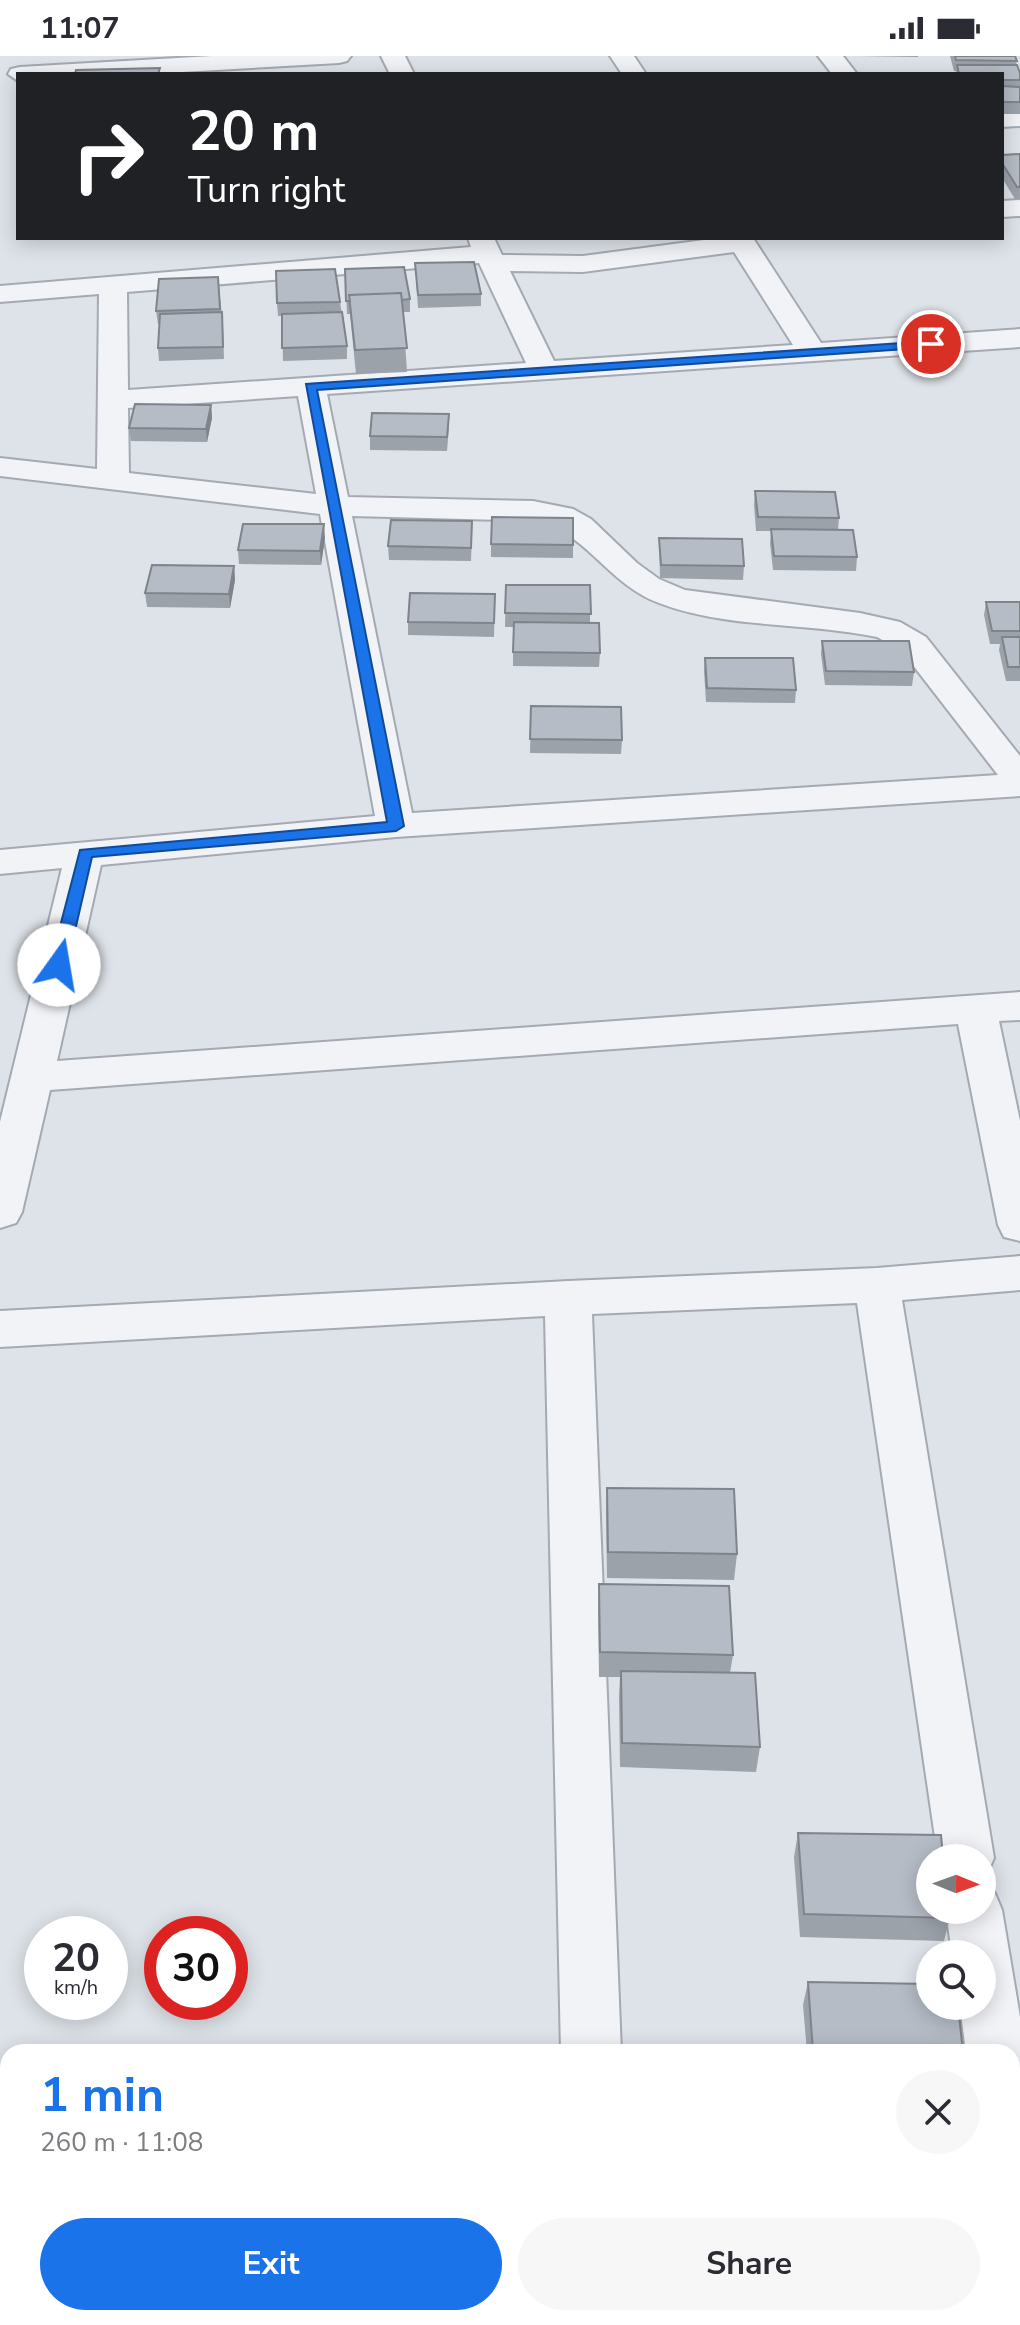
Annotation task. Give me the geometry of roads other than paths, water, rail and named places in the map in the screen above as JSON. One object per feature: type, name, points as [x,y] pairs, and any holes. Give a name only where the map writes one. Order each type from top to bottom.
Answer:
[{"type":"street","points":[[55,72],[339,56]]},
{"type":"street","points":[[830,56],[843,72]]},
{"type":"street","points":[[0,294],[487,252],[583,264],[741,240],[812,352]]},
{"type":"street","points":[[487,252],[544,371]]},
{"type":"street","points":[[113,284],[113,481]]},
{"type":"street","points":[[113,400],[1020,338]]},
{"type":"street","points":[[311,387],[396,826]]},
{"type":"street","points":[[0,467],[334,506],[533,511],[562,516],[580,526],[625,570],[647,586],[673,597],[700,604],[860,623],[888,629],[914,644],[1020,783]]},
{"type":"street","points":[[0,862],[396,826],[1020,783]]},
{"type":"street","points":[[0,1212],[85,853]]},
{"type":"street","points":[[32,1077],[1020,1006]]},
{"type":"street","points":[[976,1010],[1020,1225]]},
{"type":"street","points":[[0,1329],[568,1298],[877,1285],[1020,1273]]},
{"type":"street","points":[[877,1285],[964,1844]]},
{"type":"street","points":[[568,1298],[591,2044]]},
{"type":"street","points":[[991,2020],[995,2044]]}]
